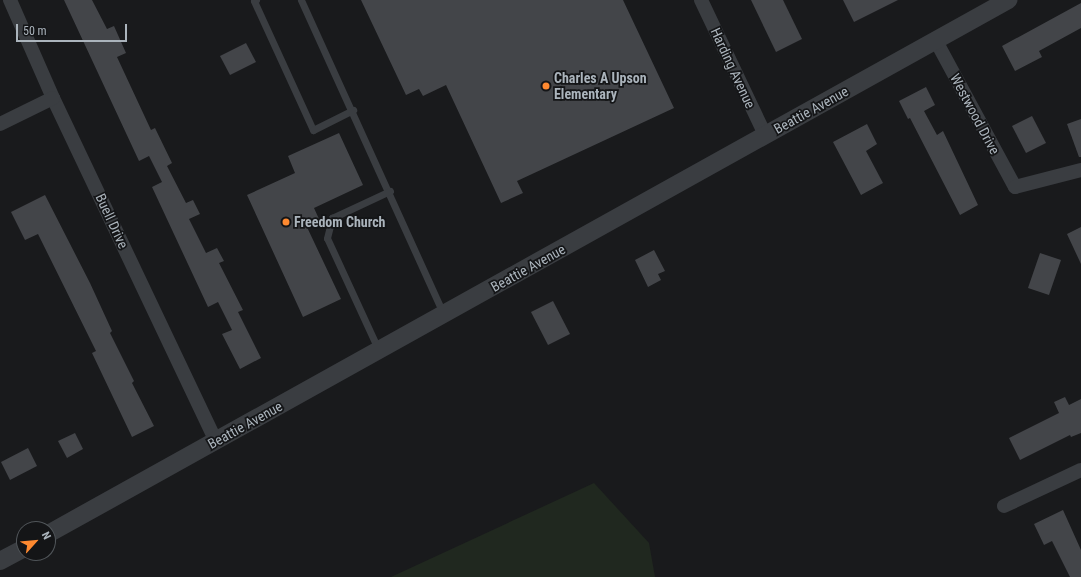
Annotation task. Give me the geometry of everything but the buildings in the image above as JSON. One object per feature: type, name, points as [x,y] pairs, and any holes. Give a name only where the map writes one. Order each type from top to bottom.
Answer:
[{"type":"street","name":"Buell Drive","points":[[10,0],[53,98],[216,442]]},
{"type":"street","name":"Harding Avenue","points":[[701,0],[765,135]]},
{"type":"street","name":"Beattie Avenue","points":[[56,530],[936,41],[986,5],[1008,0]]},
{"type":"street","name":"Westwood Drive","points":[[936,41],[1015,187],[1081,170]]},
{"type":"street","points":[[0,124],[53,98]]},
{"type":"street","points":[[1004,506],[1081,470]]},
{"type":"street","points":[[0,561],[16,552]]},
{"type":"lane","points":[[256,0],[254,1],[313,130],[353,110]]},
{"type":"lane","points":[[301,0],[390,191],[444,315]]},
{"type":"lane","points":[[379,351],[327,238],[332,218],[390,191]]},
{"type":"shaded area","points":[[594,483],[649,543],[655,577],[391,577]]},
{"type":"place","name":"Charles A Upson Elementary","points":[[546,86]]},
{"type":"place","name":"Freedom Church","points":[[286,222]]}]
